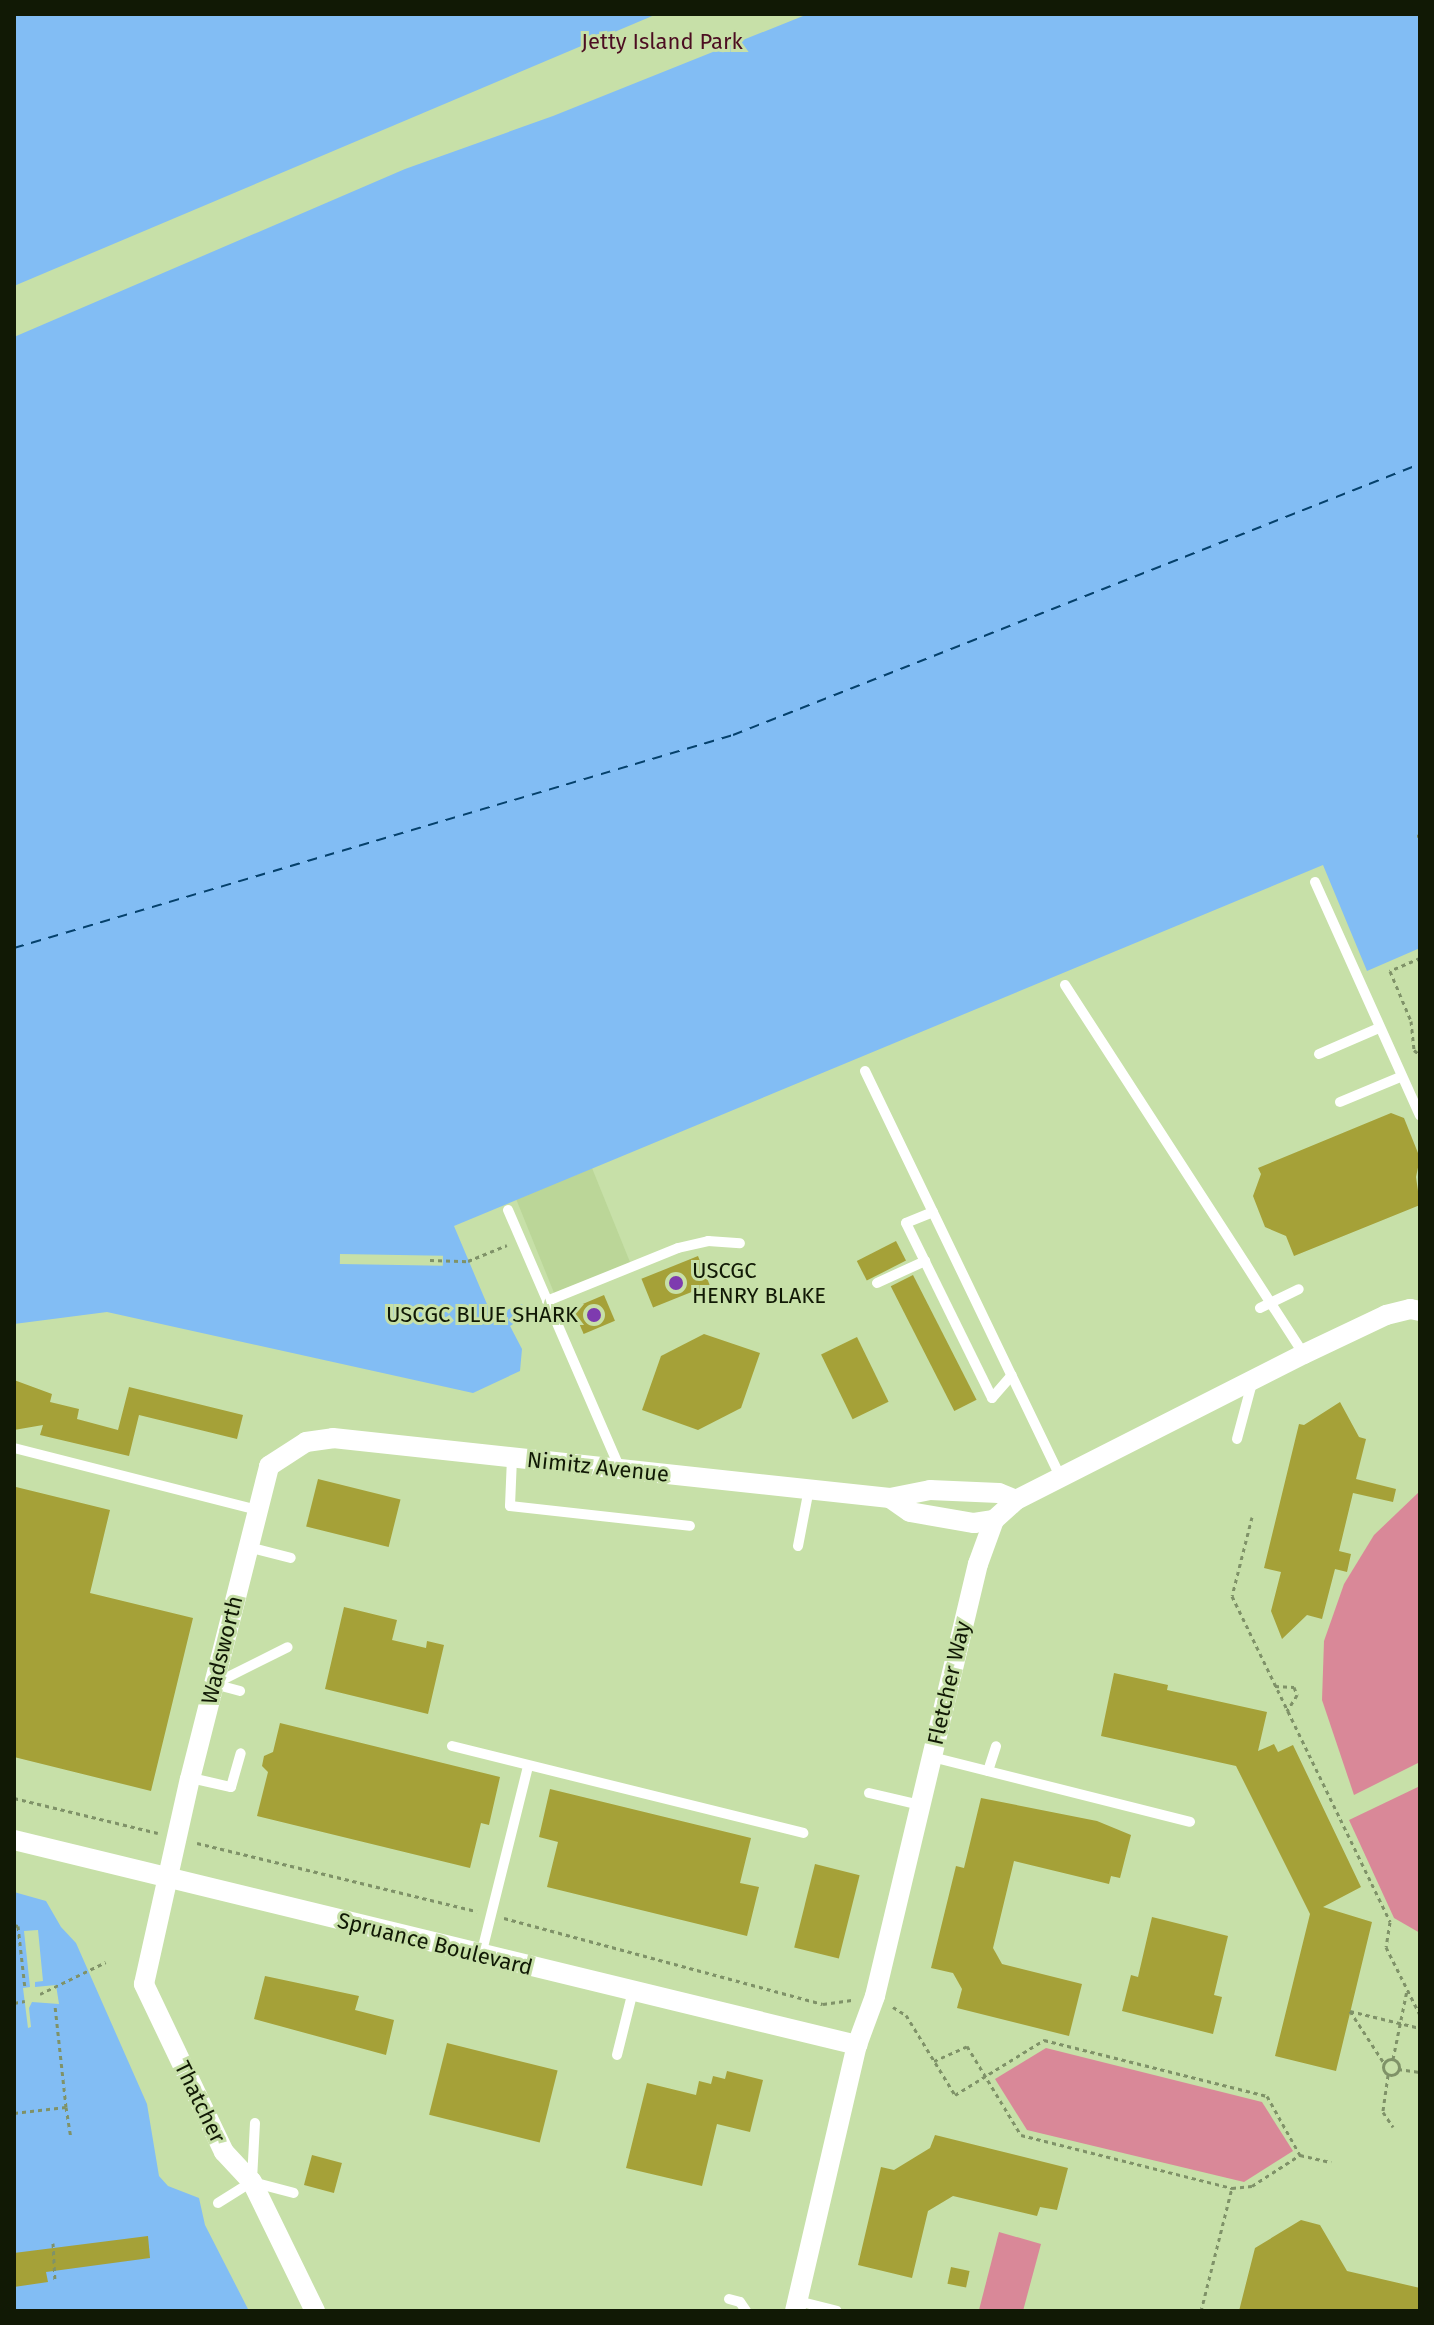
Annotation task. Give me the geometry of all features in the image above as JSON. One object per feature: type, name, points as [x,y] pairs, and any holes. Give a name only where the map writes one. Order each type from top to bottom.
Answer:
[{"type":"street","name":"Fletcher Way","points":[[797,2306],[857,2045],[875,1996],[978,1564],[994,1520],[1016,1500],[1304,1354],[1386,1315],[1420,1311]]},
{"type":"street","name":"Nimitz Avenue","points":[[306,1442],[333,1438],[890,1498],[930,1490],[999,1493],[1016,1500]]},
{"type":"street","name":"Wadsworth","points":[[167,1877],[269,1466],[306,1442]]},
{"type":"street","name":"Nimitz Avenue","points":[[890,1498],[910,1512],[974,1523],[994,1520]]},
{"type":"street","name":"Spruance Boulevard","points":[[14,1840],[857,2045]]},
{"type":"street","name":"Thatcher","points":[[167,1877],[144,1984],[224,2152],[252,2182],[293,2250],[319,2310]]},
{"type":"lane","points":[[1315,882],[1420,1116]]},
{"type":"lane","points":[[1065,985],[1265,1305],[1304,1354]]},
{"type":"lane","points":[[1319,1054],[1379,1028]]},
{"type":"lane","points":[[865,1071],[1060,1477]]},
{"type":"lane","points":[[1340,1102],[1400,1077]]},
{"type":"lane","points":[[508,1210],[620,1469]]},
{"type":"lane","points":[[933,1212],[906,1223],[992,1398],[1012,1375]]},
{"type":"lane","points":[[547,1301],[678,1248],[708,1241],[740,1243]]},
{"type":"lane","points":[[877,1283],[925,1261]]},
{"type":"lane","points":[[1265,1305],[1299,1289]]},
{"type":"lane","points":[[1237,1439],[1253,1380]]},
{"type":"lane","points":[[14,1448],[257,1510]]},
{"type":"lane","points":[[512,1458],[510,1506],[690,1526]]},
{"type":"lane","points":[[798,1546],[809,1489]]},
{"type":"lane","points":[[248,1547],[291,1558]]},
{"type":"lane","points":[[214,1684],[288,1647]]},
{"type":"lane","points":[[214,1684],[240,1691]]},
{"type":"lane","points":[[452,1746],[803,1833]]},
{"type":"lane","points":[[988,1771],[996,1746]]},
{"type":"lane","points":[[191,1778],[231,1787],[241,1753]]},
{"type":"lane","points":[[932,1757],[1190,1822]]},
{"type":"lane","points":[[481,1955],[528,1766]]},
{"type":"lane","points":[[869,1793],[920,1805]]},
{"type":"lane","points":[[617,2055],[633,1991]]},
{"type":"lane","points":[[252,2182],[255,2123]]},
{"type":"lane","points":[[218,2203],[252,2182],[294,2193]]},
{"type":"lane","points":[[729,2299],[740,2302],[746,2311]]},
{"type":"lane","points":[[797,2306],[837,2311]]},
{"type":"path","points":[[1420,958],[1390,971],[1411,1021],[1414,1050],[1420,1055]]},
{"type":"path","points":[[430,1260],[468,1261],[521,1240]]},
{"type":"path","points":[[1252,1517],[1232,1596],[1390,1922],[1386,1947],[1420,2015]]},
{"type":"path","points":[[1275,1686],[1294,1687],[1297,1695],[1287,1711]]},
{"type":"path","points":[[14,1798],[491,1914],[823,2004],[875,1996],[906,2015],[955,2095],[1044,2040],[1267,2096],[1300,2155]]},
{"type":"path","points":[[14,1925],[18,1926],[25,1988]]},
{"type":"path","points":[[40,1994],[106,1962]]},
{"type":"path","points":[[1398,2069],[1393,2059],[1407,1990]]},
{"type":"path","points":[[14,2003],[25,2001]]},
{"type":"path","points":[[55,2005],[71,2137]]},
{"type":"path","points":[[1388,2075],[1383,2070],[1384,2063],[1350,2011],[1420,2028]]},
{"type":"path","points":[[934,2061],[967,2046],[1021,2135],[1232,2188],[1252,2186],[1300,2155],[1331,2162]]},
{"type":"path","points":[[1384,2063],[1393,2059]]},
{"type":"path","points":[[1388,2075],[1398,2069],[1420,2072]]},
{"type":"path","points":[[1388,2075],[1383,2112],[1393,2127]]},
{"type":"path","points":[[14,2113],[66,2107]]},
{"type":"path","points":[[1201,2311],[1232,2188]]},
{"type":"path","points":[[53,2243],[55,2281]]},
{"type":"shaded area","points":[[592,1168],[633,1269],[557,1300],[516,1199]]},
{"type":"shaded area","points":[[1420,1491],[1420,1762],[1354,1795],[1322,1700],[1324,1641],[1344,1584],[1374,1535]]},
{"type":"shaded area","points":[[1420,1786],[1420,1933],[1394,1918],[1349,1820]]},
{"type":"shaded area","points":[[1046,2048],[1262,2102],[1293,2151],[1244,2182],[1027,2130],[995,2079]]},
{"type":"shaded area","points":[[999,2232],[1041,2244],[1023,2311],[979,2310]]},
{"type":"water","points":[[14,14],[657,14],[14,286]]},
{"type":"water","points":[[808,14],[1420,14],[1420,948],[1367,971],[1323,865],[454,1226],[492,1316],[522,1304],[527,1315],[510,1326],[522,1349],[520,1371],[473,1393],[107,1312],[14,1324],[14,337],[405,169],[553,116]]},
{"type":"water","points":[[14,1892],[46,1901],[61,1927],[76,1943],[147,2104],[159,2176],[168,2186],[199,2198],[205,2225],[249,2311],[14,2311]]},
{"type":"pier","points":[[340,1254],[443,1256],[443,1266],[340,1264]]},
{"type":"pier","points":[[38,1930],[43,1981],[35,1982],[35,1987],[56,1985],[59,2004],[32,2002],[29,2008],[31,2027],[28,2028],[23,1988],[30,1987],[24,1931]]},
{"type":"building","points":[[1391,1113],[1404,1118],[1420,1158],[1416,1177],[1420,1205],[1294,1256],[1286,1236],[1265,1227],[1253,1196],[1261,1174],[1258,1168]]},
{"type":"building","points":[[896,1241],[906,1261],[867,1281],[857,1261]]},
{"type":"building","name":"USCGC HENRY BLAKE","points":[[698,1256],[710,1285],[653,1308],[641,1279]]},
{"type":"building","points":[[913,1275],[977,1400],[954,1411],[891,1286]]},
{"type":"building","name":"USCGC BLUE SHARK","points":[[604,1295],[615,1321],[584,1334],[573,1308]]},
{"type":"building","points":[[704,1334],[760,1353],[741,1408],[698,1430],[642,1410],[661,1356]]},
{"type":"building","points":[[857,1337],[889,1402],[853,1419],[821,1355]]},
{"type":"building","points":[[14,1380],[52,1394],[50,1402],[79,1409],[77,1419],[118,1430],[129,1387],[243,1415],[237,1439],[139,1415],[129,1456],[40,1435],[43,1425],[14,1430]]},
{"type":"building","points":[[1340,1402],[1359,1437],[1366,1439],[1356,1479],[1396,1489],[1393,1502],[1353,1493],[1339,1551],[1351,1554],[1347,1572],[1335,1569],[1322,1619],[1307,1615],[1282,1639],[1271,1611],[1281,1572],[1264,1568],[1299,1424],[1304,1425]]},
{"type":"building","points":[[318,1479],[400,1500],[389,1547],[306,1527]]},
{"type":"building","points":[[16,1487],[110,1510],[90,1593],[193,1618],[151,1791],[14,1757]]},
{"type":"building","points":[[344,1607],[397,1620],[392,1640],[426,1648],[427,1641],[444,1645],[428,1714],[325,1689]]},
{"type":"building","points":[[1114,1673],[1168,1685],[1167,1690],[1267,1712],[1258,1751],[1274,1744],[1278,1752],[1293,1745],[1361,1887],[1323,1907],[1372,1922],[1336,2071],[1275,2056],[1310,1914],[1236,1766],[1101,1736]]},
{"type":"building","points":[[280,1723],[500,1777],[489,1825],[481,1823],[470,1868],[257,1816],[268,1772],[262,1766],[264,1756],[273,1752]]},
{"type":"building","points":[[550,1789],[751,1838],[740,1883],[759,1887],[747,1936],[547,1887],[558,1842],[539,1837]]},
{"type":"building","points":[[981,1798],[1097,1821],[1131,1835],[1120,1878],[1111,1876],[1109,1884],[1014,1861],[993,1948],[1002,1964],[1082,1984],[1069,2036],[957,2008],[962,1989],[953,1973],[931,1968],[956,1866],[964,1868]]},
{"type":"building","points":[[815,1864],[860,1875],[839,1959],[794,1947]]},
{"type":"building","points":[[1152,1917],[1228,1936],[1214,1995],[1222,1997],[1213,2034],[1122,2011],[1131,1975],[1138,1977]]},
{"type":"building","points":[[265,1976],[359,1996],[355,2010],[394,2020],[386,2055],[254,2019]]},
{"type":"building","points":[[447,2043],[558,2071],[540,2142],[429,2115]]},
{"type":"building","points":[[727,2071],[763,2080],[750,2132],[717,2124],[702,2186],[626,2168],[647,2083],[696,2095],[699,2081],[711,2084],[713,2076],[725,2079]]},
{"type":"building","points":[[935,2135],[1068,2168],[1057,2210],[1040,2207],[1037,2216],[953,2196],[928,2211],[912,2278],[858,2265],[881,2167],[894,2170],[930,2148]]},
{"type":"building","points":[[312,2155],[342,2163],[334,2193],[304,2185]]},
{"type":"building","points":[[1301,2220],[1320,2225],[1347,2271],[1420,2288],[1420,2311],[1239,2311],[1255,2248]]},
{"type":"building","points":[[148,2236],[150,2258],[46,2272],[48,2282],[14,2287],[14,2253]]},
{"type":"building","points":[[951,2267],[970,2271],[966,2288],[947,2284]]},
{"type":"ferry route","points":[[14,948],[733,735],[1420,464]]},
{"type":"place","name":"USCGC HENRY BLAKE","points":[[676,1283]]},
{"type":"place","name":"USCGC BLUE SHARK","points":[[594,1315]]},
{"type":"park label","name":"Jetty Island Park","points":[[662,42]]}]
